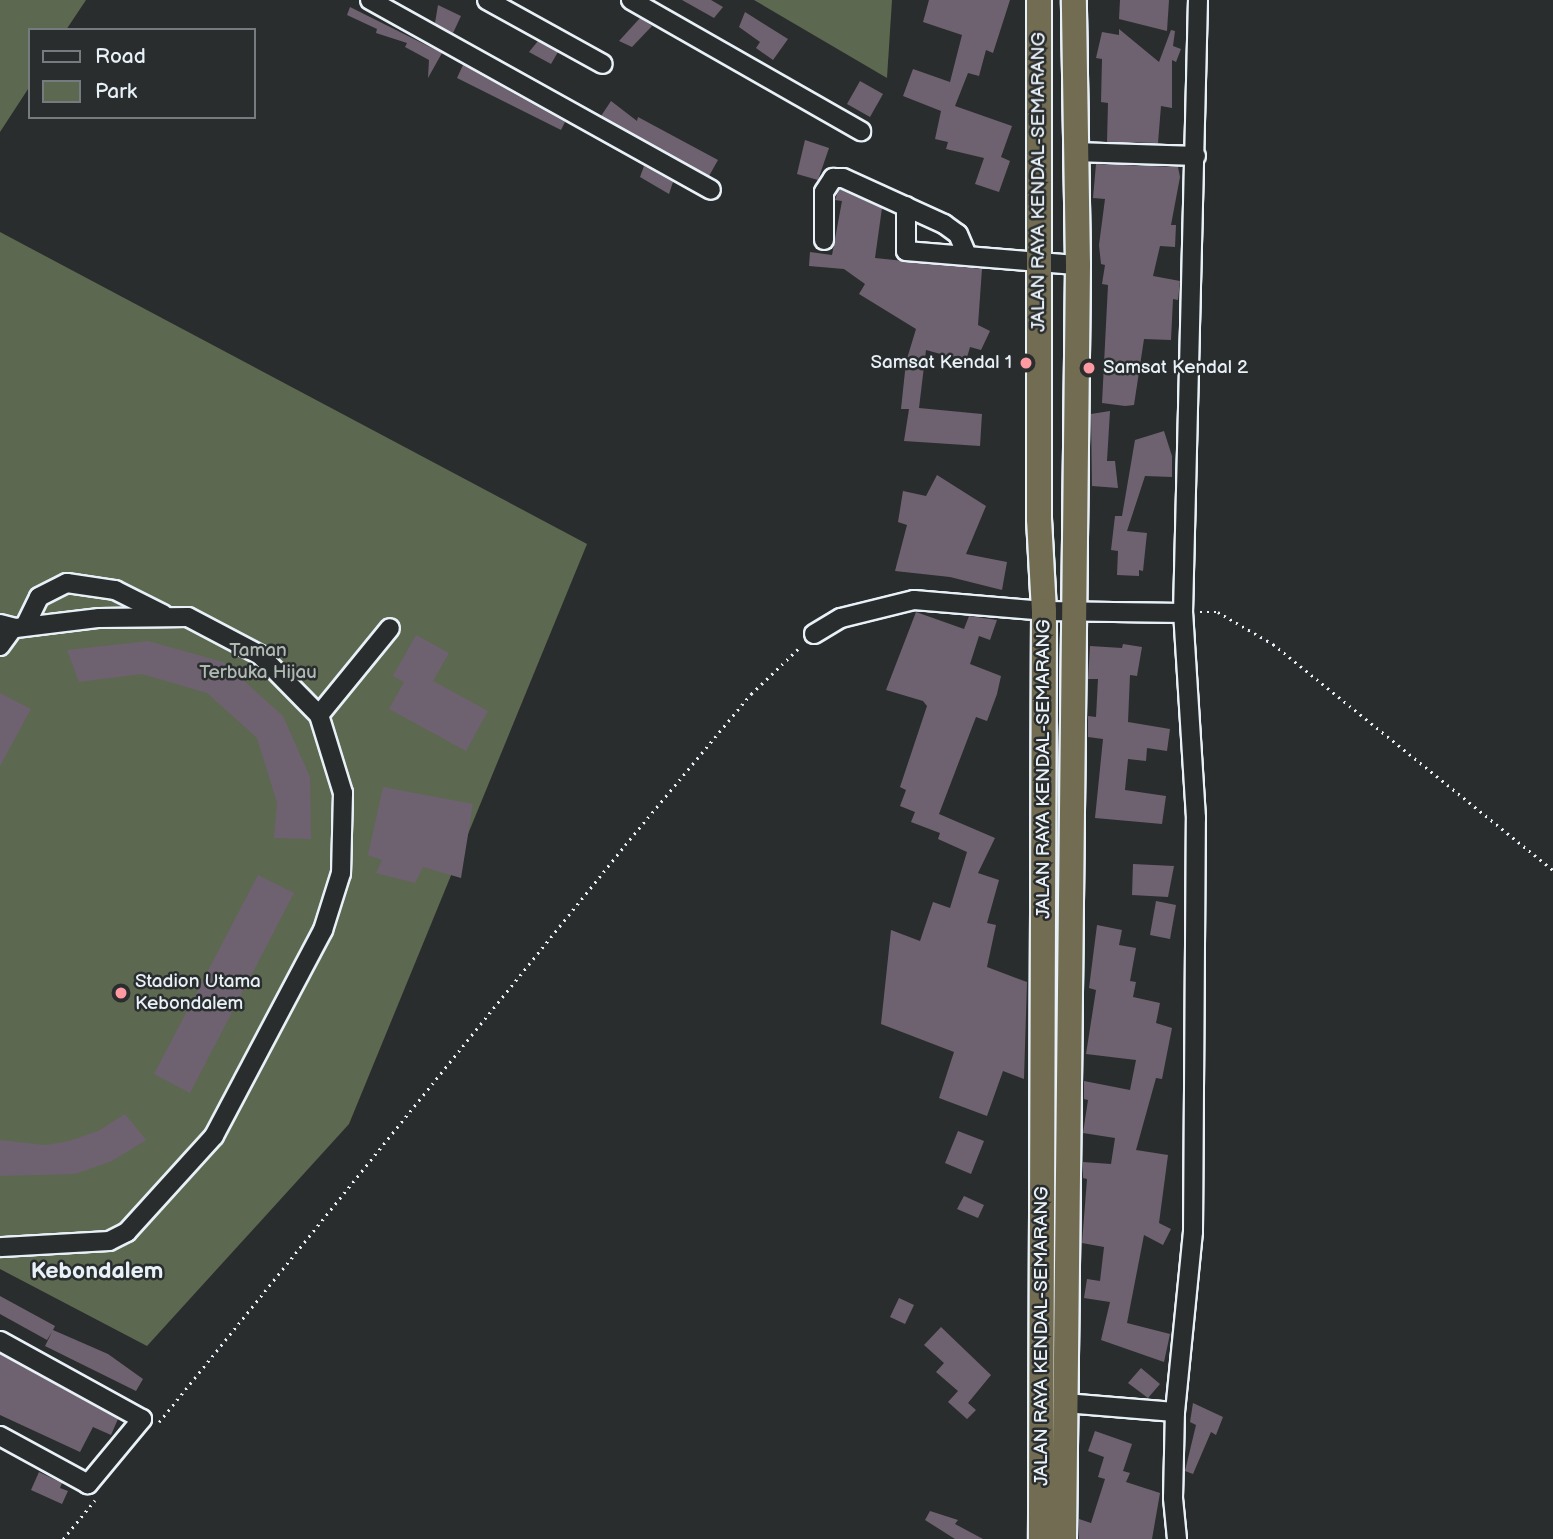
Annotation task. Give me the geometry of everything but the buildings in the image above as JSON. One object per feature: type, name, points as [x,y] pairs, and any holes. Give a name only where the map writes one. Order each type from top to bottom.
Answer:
[{"type":"highway","name":"JALAN RAYA KENDAL-SEMARANG","points":[[1039,0],[1038,262],[1055,1077],[1065,1403],[1064,1539]]},
{"type":"highway","name":"JALAN RAYA KENDAL-SEMARANG","points":[[1041,1539],[1071,610],[1077,265],[1074,0]]},
{"type":"street","points":[[370,0],[711,190]]},
{"type":"street","points":[[487,0],[603,64]]},
{"type":"street","points":[[631,0],[861,131]]},
{"type":"street","points":[[1177,1539],[1173,1498],[1175,1412],[1193,1232],[1196,818],[1183,613],[1198,0]]},
{"type":"street","points":[[1076,152],[1196,156]]},
{"type":"street","points":[[824,240],[824,192],[833,178],[859,184],[958,234],[967,255]]},
{"type":"street","points":[[906,206],[906,251],[1077,265]]},
{"type":"street","points":[[0,646],[13,626],[39,597],[67,583],[115,590],[163,614]]},
{"type":"street","points":[[814,634],[841,618],[895,602],[1044,611],[1183,613]]},
{"type":"street","points":[[0,1248],[109,1241],[127,1232],[214,1136],[323,930],[341,873],[342,793],[319,715],[260,654],[188,617],[163,614],[13,626]]},
{"type":"street","points":[[319,715],[390,628]]},
{"type":"street","points":[[0,1340],[142,1419],[89,1484],[0,1436]]},
{"type":"street","points":[[1065,1403],[1175,1412]]},
{"type":"path","points":[[1183,613],[1218,612],[1273,644],[1553,870]]},
{"type":"path","points":[[155,1426],[625,845],[751,694],[814,634]]},
{"type":"path","points":[[63,1539],[100,1494]]},
{"type":"green space","points":[[0,0],[86,0],[67,28],[28,28],[28,89],[0,132]]},
{"type":"green space","points":[[754,0],[892,0],[887,78]]},
{"type":"green space","name":"Taman Terbuka Hijau","points":[[0,232],[587,544],[349,1124],[147,1346],[0,1269]]},
{"type":"place","name":"Samsat Kendal 1","points":[[1026,363]]},
{"type":"place","name":"Samsat Kendal 2","points":[[1089,368]]},
{"type":"place","name":"Stadion Utama Kebondalem","points":[[121,993]]},
{"type":"district","name":"Kebondalem","points":[[97,1271]]}]
